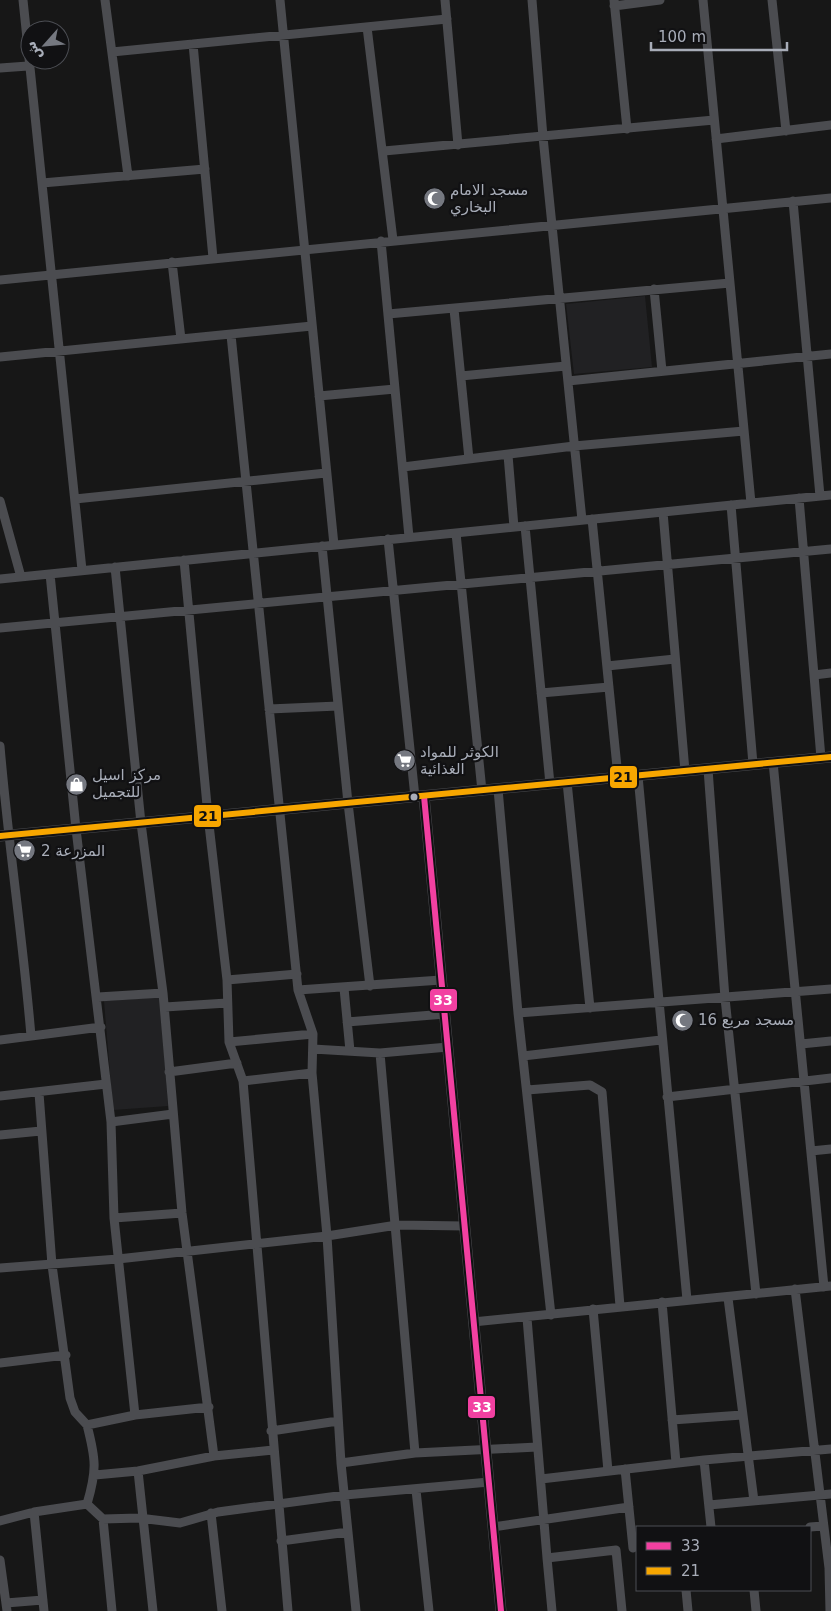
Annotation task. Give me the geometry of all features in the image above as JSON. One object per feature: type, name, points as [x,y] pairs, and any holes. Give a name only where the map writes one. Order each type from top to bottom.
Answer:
[{"type":"street","points":[[23,0],[25,20]]},
{"type":"street","points":[[105,0],[128,176]]},
{"type":"street","points":[[280,0],[334,545]]},
{"type":"street","points":[[445,0],[458,145]]},
{"type":"street","points":[[532,0],[543,138],[574,446],[597,571],[618,777]]},
{"type":"street","points":[[627,129],[614,3],[660,0]]},
{"type":"street","points":[[703,0],[751,503]]},
{"type":"street","points":[[772,0],[786,131]]},
{"type":"street","points":[[112,52],[447,20]]},
{"type":"street","points":[[367,27],[384,151],[393,240]]},
{"type":"street","points":[[193,44],[213,258]]},
{"type":"street","points":[[0,68],[20,67]]},
{"type":"street","points":[[28,70],[82,570]]},
{"type":"street","points":[[384,151],[543,138],[714,120]]},
{"type":"street","points":[[716,139],[831,125]]},
{"type":"street","points":[[42,183],[205,169]]},
{"type":"street","points":[[0,280],[304,248],[831,198]]},
{"type":"street","points":[[792,201],[809,356],[820,496]]},
{"type":"street","points":[[381,241],[409,537]]},
{"type":"street","points":[[172,262],[181,339]]},
{"type":"street","points":[[388,314],[730,283]]},
{"type":"street","points":[[654,289],[662,371]]},
{"type":"street","points":[[454,308],[469,459]]},
{"type":"street","points":[[0,357],[312,326]]},
{"type":"street","points":[[231,335],[298,990],[313,1034],[312,1073],[327,1236],[341,1464],[356,1611]]},
{"type":"street","points":[[568,381],[831,354]]},
{"type":"street","points":[[461,376],[566,366]]},
{"type":"street","points":[[319,396],[395,389]]},
{"type":"street","points":[[403,466],[574,446],[744,431]]},
{"type":"street","points":[[508,455],[514,527]]},
{"type":"street","points":[[75,499],[326,473]]},
{"type":"street","points":[[0,579],[831,495]]},
{"type":"street","points":[[4,835],[826,757],[814,675],[799,498]]},
{"type":"street","points":[[0,501],[21,577]]},
{"type":"street","points":[[731,505],[753,764]]},
{"type":"street","points":[[663,512],[685,771]]},
{"type":"street","points":[[525,526],[550,784]]},
{"type":"street","points":[[456,533],[482,790]]},
{"type":"street","points":[[388,540],[445,1014],[501,1611]]},
{"type":"street","points":[[322,546],[348,803],[370,986]]},
{"type":"street","points":[[0,628],[394,589],[831,549]]},
{"type":"street","points":[[184,560],[208,816],[227,980],[229,1042],[243,1081],[277,1505],[288,1611]]},
{"type":"street","points":[[115,567],[141,823],[165,1007],[169,1072],[186,1251],[209,1407],[214,1456]]},
{"type":"street","points":[[50,574],[76,829],[98,997],[111,1122],[114,1218],[135,1415]]},
{"type":"street","points":[[607,666],[675,659]]},
{"type":"street","points":[[814,675],[831,673]]},
{"type":"street","points":[[541,693],[609,687]]},
{"type":"street","points":[[269,709],[338,706]]},
{"type":"street","points":[[0,746],[4,835],[22,939],[31,1036]]},
{"type":"street","points":[[473,1322],[827,1287],[811,1151],[773,762]]},
{"type":"street","points":[[708,769],[725,998],[756,1294]]},
{"type":"street","points":[[638,776],[661,1040],[687,1300]]},
{"type":"street","points":[[567,782],[590,1008]]},
{"type":"street","points":[[498,789],[518,1013],[550,1315]]},
{"type":"street","points":[[227,980],[297,974]]},
{"type":"street","points":[[298,990],[441,980]]},
{"type":"street","points":[[344,988],[350,1050]]},
{"type":"street","points":[[518,1013],[658,1004],[831,988]]},
{"type":"street","points":[[98,997],[163,993]]},
{"type":"street","points":[[165,1007],[227,1003]]},
{"type":"street","points":[[347,1022],[445,1014]]},
{"type":"street","points":[[0,1040],[100,1027]]},
{"type":"street","points":[[229,1042],[313,1034]]},
{"type":"street","points":[[523,1056],[661,1040]]},
{"type":"street","points":[[801,1044],[831,1041]]},
{"type":"street","points":[[313,1049],[380,1053],[448,1047]]},
{"type":"street","points":[[380,1053],[415,1453]]},
{"type":"street","points":[[169,1072],[237,1063]]},
{"type":"street","points":[[243,1081],[312,1073]]},
{"type":"street","points":[[667,1097],[831,1078]]},
{"type":"street","points":[[0,1096],[106,1084]]},
{"type":"street","points":[[527,1090],[590,1085],[602,1092],[620,1306]]},
{"type":"street","points":[[39,1093],[52,1265],[72,1406],[87,1425],[93,1449],[95,1475],[88,1504]]},
{"type":"street","points":[[111,1122],[173,1114]]},
{"type":"street","points":[[0,1135],[41,1131]]},
{"type":"street","points":[[811,1151],[831,1148]]},
{"type":"street","points":[[114,1218],[182,1213]]},
{"type":"street","points":[[0,1268],[118,1259],[257,1242],[327,1236],[396,1225],[465,1226]]},
{"type":"street","points":[[795,1289],[828,1568],[830,1611]]},
{"type":"street","points":[[728,1298],[754,1501]]},
{"type":"street","points":[[662,1302],[676,1463]]},
{"type":"street","points":[[593,1309],[608,1470]]},
{"type":"street","points":[[527,1318],[552,1611]]},
{"type":"street","points":[[0,1363],[66,1355]]},
{"type":"street","points":[[87,1425],[135,1415],[209,1407]]},
{"type":"street","points":[[672,1420],[742,1415]]},
{"type":"street","points":[[272,1431],[338,1421]]},
{"type":"street","points":[[341,1464],[415,1453],[537,1447]]},
{"type":"street","points":[[541,1479],[704,1460],[831,1449]]},
{"type":"street","points":[[95,1475],[138,1471],[214,1456],[273,1450]]},
{"type":"street","points":[[704,1460],[711,1526]]},
{"type":"street","points":[[547,1558],[635,1547],[626,1469]]},
{"type":"street","points":[[138,1471],[153,1611]]},
{"type":"street","points":[[103,1519],[144,1518],[180,1523],[211,1514],[345,1495],[489,1482]]},
{"type":"street","points":[[416,1490],[429,1611]]},
{"type":"street","points":[[709,1505],[831,1494]]},
{"type":"street","points":[[0,1521],[34,1512],[88,1504]]},
{"type":"street","points":[[88,1504],[103,1519],[112,1611]]},
{"type":"street","points":[[493,1527],[629,1507]]},
{"type":"street","points":[[34,1512],[44,1611]]},
{"type":"street","points":[[211,1514],[222,1611]]},
{"type":"street","points":[[811,1527],[823,1526]]},
{"type":"street","points":[[281,1542],[348,1532]]},
{"type":"street","points":[[616,1550],[622,1611]]},
{"type":"street","points":[[0,1560],[7,1607],[42,1600]]},
{"type":"street","points":[[686,1591],[688,1611]]},
{"type":"street","points":[[754,1591],[756,1611]]},
{"type":"shaded area","points":[[645,296],[652,367],[574,374],[566,304]]},
{"type":"shaded area","points":[[160,997],[168,1106],[113,1110],[104,1001]]},
{"type":"transit line","name":"21","points":[[0,836],[831,757]]},
{"type":"transit line","name":"33","points":[[424,796],[501,1611]]},
{"type":"place","name":"مسجد الامام البخاري","points":[[434,199]]},
{"type":"place","name":"الكوثر للمواد الغذائية","points":[[404,761]]},
{"type":"place","name":"مركز اسيل للتجميل","points":[[76,784]]},
{"type":"place","name":"المزرعة 2","points":[[25,851]]},
{"type":"place","name":"مسجد مربع 16","points":[[682,1020]]}]
